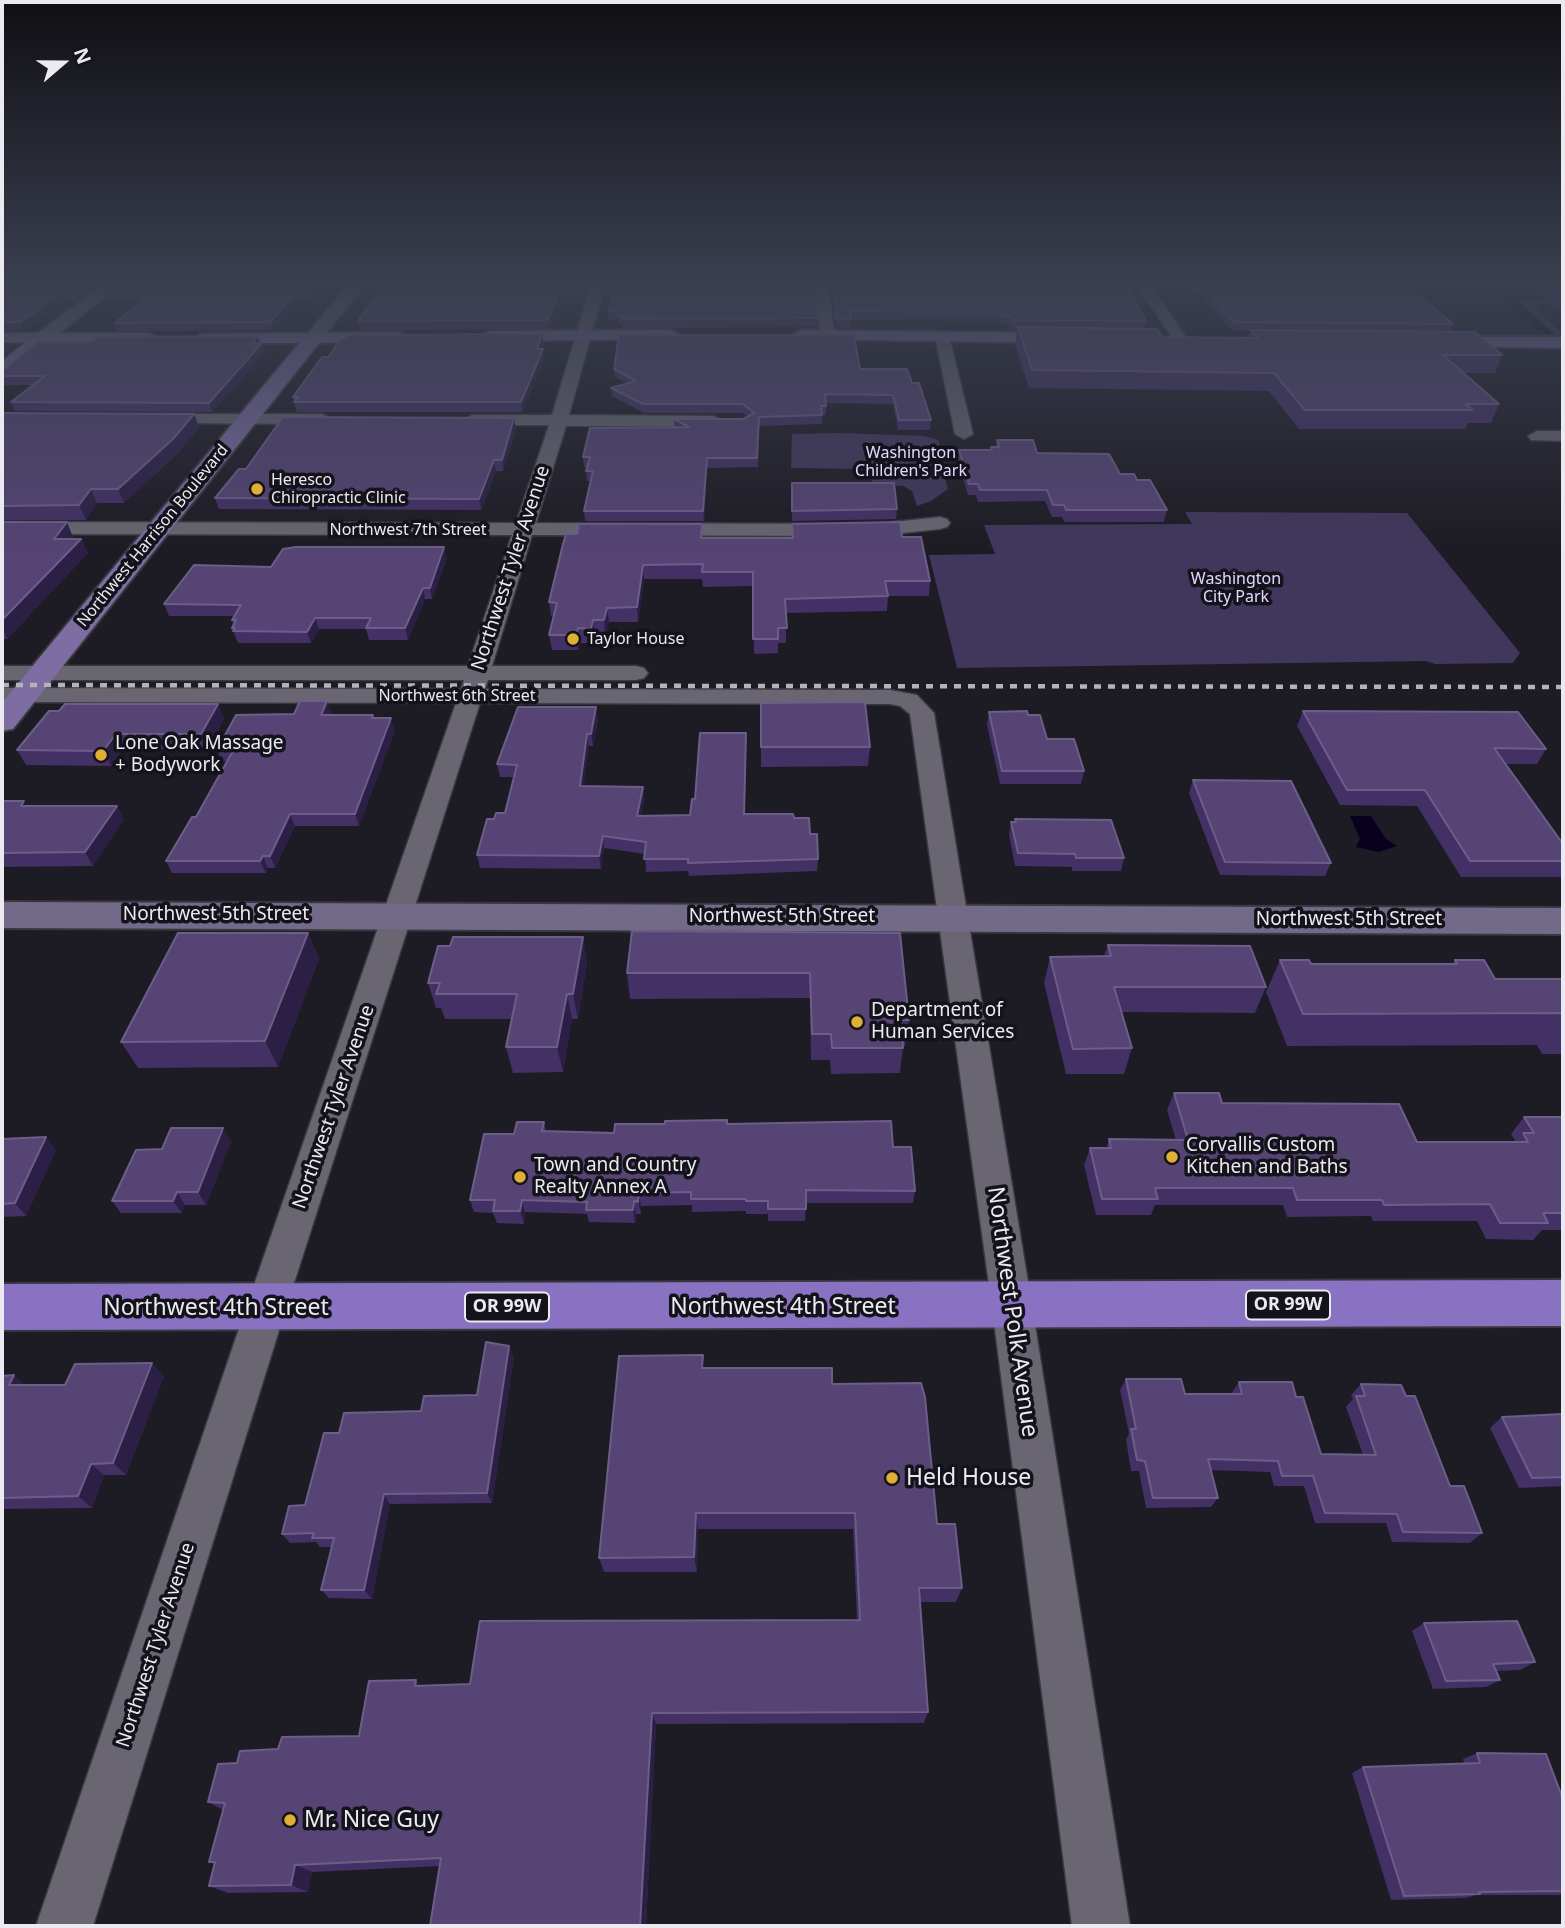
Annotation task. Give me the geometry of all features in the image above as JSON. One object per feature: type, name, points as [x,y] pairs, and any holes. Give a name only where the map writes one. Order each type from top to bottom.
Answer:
[{"type":"highway","name":"Northwest 4th Street","points":[[2,1307],[1563,1303]]},
{"type":"main road","name":"Northwest Harrison Boulevard","points":[[2,722],[13,695],[43,673],[283,375]]},
{"type":"street","name":"Northwest Tyler Avenue","points":[[64,1926],[398,915],[572,375]]},
{"type":"street","points":[[951,375],[964,434]]},
{"type":"street","points":[[141,419],[338,419]]},
{"type":"street","points":[[461,419],[730,421]]},
{"type":"street","points":[[1537,436],[1563,436]]},
{"type":"street","name":"Northwest 7th Street","points":[[2,528],[874,530],[940,523]]},
{"type":"street","name":"Northwest 6th Street","points":[[2,673],[890,697],[912,701]]},
{"type":"street","name":"Northwest 6th Street","points":[[13,695],[473,685],[636,673]]},
{"type":"street","name":"Northwest Polk Avenue","points":[[912,701],[922,713],[1012,1306],[1101,1926]]},
{"type":"street","name":"Northwest 5th Street","points":[[2,915],[1563,920]]},
{"type":"green space","name":"Washington Children's Park","points":[[792,434],[924,436],[938,440],[940,444],[937,451],[948,489],[931,501],[917,506],[912,491],[903,486],[873,484],[868,469],[791,468]]},
{"type":"green space","name":"Washington City Park","points":[[1185,512],[1407,513],[1520,653],[1513,663],[1435,664],[1426,661],[957,668],[929,555],[995,554],[984,525],[1192,524]]},
{"type":"shaded area","points":[[1350,816],[1371,816],[1386,839],[1397,846],[1379,852],[1356,847],[1360,839]]},
{"type":"building","points":[[234,375],[209,403],[11,402],[45,376],[2,376]]},
{"type":"building","points":[[309,375],[532,375],[521,402],[294,402],[298,397],[293,397]]},
{"type":"building","points":[[625,375],[909,375],[912,383],[919,383],[931,420],[899,420],[893,395],[825,394],[826,406],[821,406],[822,415],[759,417],[757,458],[707,458],[703,511],[584,511],[593,471],[586,471],[590,457],[583,457],[590,428],[689,427],[674,419],[743,419],[754,413],[743,404],[643,404],[611,388],[636,381]]},
{"type":"building","points":[[1276,375],[1466,375],[1499,404],[1466,404],[1473,410],[1305,410]]},
{"type":"building","points":[[2,413],[194,414],[173,439],[118,489],[91,489],[79,505],[2,506]]},
{"type":"building","points":[[283,417],[514,418],[502,460],[494,460],[479,499],[215,498],[239,469],[246,469]]},
{"type":"building","points":[[997,440],[1033,440],[1037,453],[1109,454],[1120,474],[1134,474],[1137,480],[1150,480],[1167,510],[1066,510],[1064,505],[1053,505],[1047,490],[980,490],[978,484],[969,484],[959,450],[992,450],[991,447],[999,447]]},
{"type":"building","points":[[792,483],[894,483],[897,509],[792,511]]},
{"type":"building","points":[[2,522],[67,522],[54,539],[81,539],[2,620]]},
{"type":"building","points":[[900,522],[902,537],[921,537],[930,581],[885,581],[888,596],[785,599],[787,628],[778,628],[778,639],[753,639],[753,572],[702,572],[703,564],[643,565],[637,607],[607,608],[604,620],[593,620],[591,629],[578,628],[576,635],[549,635],[557,603],[549,602],[563,544],[566,534],[577,534],[579,524],[702,524],[701,538],[793,538],[792,524]]},
{"type":"building","points":[[444,547],[430,588],[423,588],[405,628],[366,628],[371,618],[315,618],[307,632],[233,631],[236,620],[232,620],[241,605],[164,604],[194,565],[271,567],[283,549]]},
{"type":"building","points":[[300,701],[327,701],[321,715],[373,715],[372,718],[391,718],[355,814],[290,814],[270,856],[263,856],[260,861],[166,861],[192,817],[196,817],[234,749],[217,750],[236,715],[294,714]]},
{"type":"building","points":[[865,702],[870,747],[761,747],[761,703]]},
{"type":"building","points":[[65,704],[218,704],[201,734],[116,734],[103,751],[17,750],[49,711],[59,711]]},
{"type":"building","points":[[518,707],[596,707],[591,734],[587,734],[580,786],[643,787],[637,816],[690,815],[692,799],[695,799],[700,733],[746,733],[744,814],[793,814],[794,818],[809,818],[810,834],[817,834],[818,859],[688,863],[688,859],[644,859],[646,842],[603,836],[599,856],[477,855],[487,819],[494,819],[496,813],[505,813],[517,765],[497,764]]},
{"type":"building","points":[[1027,711],[1028,715],[1040,715],[1047,739],[1074,739],[1084,771],[1002,771],[989,712]]},
{"type":"building","points":[[1303,711],[1518,712],[1546,749],[1494,748],[1563,844],[1563,861],[1470,861],[1425,790],[1347,790]]},
{"type":"building","points":[[1193,780],[1291,781],[1331,863],[1225,862]]},
{"type":"building","points":[[2,801],[24,801],[21,806],[117,806],[85,852],[2,853]]},
{"type":"building","points":[[1015,819],[1111,820],[1124,858],[1076,858],[1075,854],[1018,853],[1011,822],[1016,822]]},
{"type":"building","points":[[632,931],[900,933],[909,1020],[901,1020],[903,1048],[832,1048],[831,1034],[812,1034],[810,973],[627,973]]},
{"type":"building","points":[[178,933],[308,933],[265,1041],[121,1042]]},
{"type":"building","points":[[453,937],[583,937],[573,994],[567,994],[557,1047],[506,1047],[517,994],[436,994],[440,983],[428,983],[438,946],[450,946]]},
{"type":"building","points":[[1108,945],[1250,946],[1266,987],[1114,987],[1132,1048],[1073,1049],[1050,957],[1111,956]]},
{"type":"building","points":[[1280,960],[1309,960],[1311,964],[1457,964],[1455,960],[1484,960],[1495,979],[1563,979],[1563,1017],[1561,1013],[1303,1014]]},
{"type":"building","points":[[1174,1093],[1219,1093],[1222,1103],[1399,1104],[1417,1142],[1528,1142],[1523,1133],[1534,1133],[1524,1117],[1563,1117],[1563,1213],[1543,1213],[1548,1223],[1500,1223],[1490,1204],[1384,1205],[1382,1200],[1297,1200],[1293,1188],[1155,1188],[1158,1199],[1102,1199],[1090,1148],[1111,1148],[1109,1139],[1188,1140]]},
{"type":"building","points":[[727,1120],[727,1124],[891,1121],[893,1147],[911,1147],[915,1191],[806,1190],[806,1209],[768,1209],[768,1201],[746,1199],[691,1199],[691,1192],[639,1193],[633,1210],[586,1210],[587,1202],[522,1200],[520,1211],[493,1211],[495,1200],[470,1200],[484,1134],[514,1134],[517,1122],[544,1122],[542,1131],[614,1133],[615,1124]]},
{"type":"building","points":[[171,1128],[223,1128],[198,1192],[177,1192],[173,1201],[112,1201],[136,1150],[162,1149]]},
{"type":"building","points":[[46,1137],[15,1203],[2,1204],[2,1139]]},
{"type":"building","points":[[486,1342],[509,1346],[487,1493],[384,1494],[364,1590],[321,1590],[334,1538],[312,1538],[314,1533],[282,1534],[289,1506],[305,1505],[324,1433],[339,1433],[344,1413],[421,1411],[424,1396],[477,1395]]},
{"type":"building","points":[[703,1355],[702,1368],[832,1368],[832,1384],[921,1383],[925,1397],[937,1524],[955,1524],[962,1588],[919,1588],[928,1712],[652,1713],[640,1926],[430,1926],[441,1858],[295,1865],[291,1885],[209,1886],[215,1862],[209,1862],[225,1803],[208,1802],[218,1764],[237,1763],[240,1751],[278,1749],[282,1737],[359,1736],[369,1681],[416,1680],[415,1686],[470,1684],[480,1621],[860,1620],[855,1513],[696,1513],[694,1557],[599,1558],[619,1356]]},
{"type":"building","points":[[152,1363],[113,1463],[91,1464],[78,1496],[2,1498],[2,1376],[14,1375],[9,1385],[65,1385],[75,1364]]},
{"type":"building","points":[[1126,1379],[1181,1379],[1185,1394],[1242,1394],[1239,1382],[1292,1382],[1296,1397],[1303,1397],[1321,1454],[1376,1455],[1356,1396],[1365,1396],[1361,1384],[1401,1385],[1406,1396],[1415,1396],[1450,1486],[1464,1486],[1482,1533],[1403,1532],[1397,1514],[1325,1513],[1313,1476],[1282,1476],[1278,1461],[1208,1459],[1218,1498],[1153,1498],[1145,1461],[1137,1460],[1131,1429],[1136,1429]]},
{"type":"building","points":[[1563,1414],[1563,1477],[1532,1478],[1502,1417]]},
{"type":"building","points":[[1517,1621],[1535,1662],[1493,1664],[1500,1680],[1446,1681],[1424,1623]]},
{"type":"building","points":[[1477,1753],[1546,1754],[1563,1799],[1563,1891],[1404,1896],[1363,1767],[1480,1763]]},
{"type":"railway","points":[[2,685],[1563,687]]},
{"type":"place","name":"Heresco Chiropractic Clinic","points":[[257,489]]},
{"type":"place","name":"Taylor House","points":[[573,639]]},
{"type":"place","name":"Lone Oak Massage + Bodywork","points":[[101,755]]},
{"type":"place","name":"Department of Human Services","points":[[857,1022]]},
{"type":"place","name":"Corvallis Custom Kitchen and Baths","points":[[1172,1157]]},
{"type":"place","name":"Town and Country Realty Annex A","points":[[520,1177]]},
{"type":"place","name":"Held House","points":[[892,1478]]},
{"type":"place","name":"Mr. Nice Guy","points":[[290,1820]]}]
